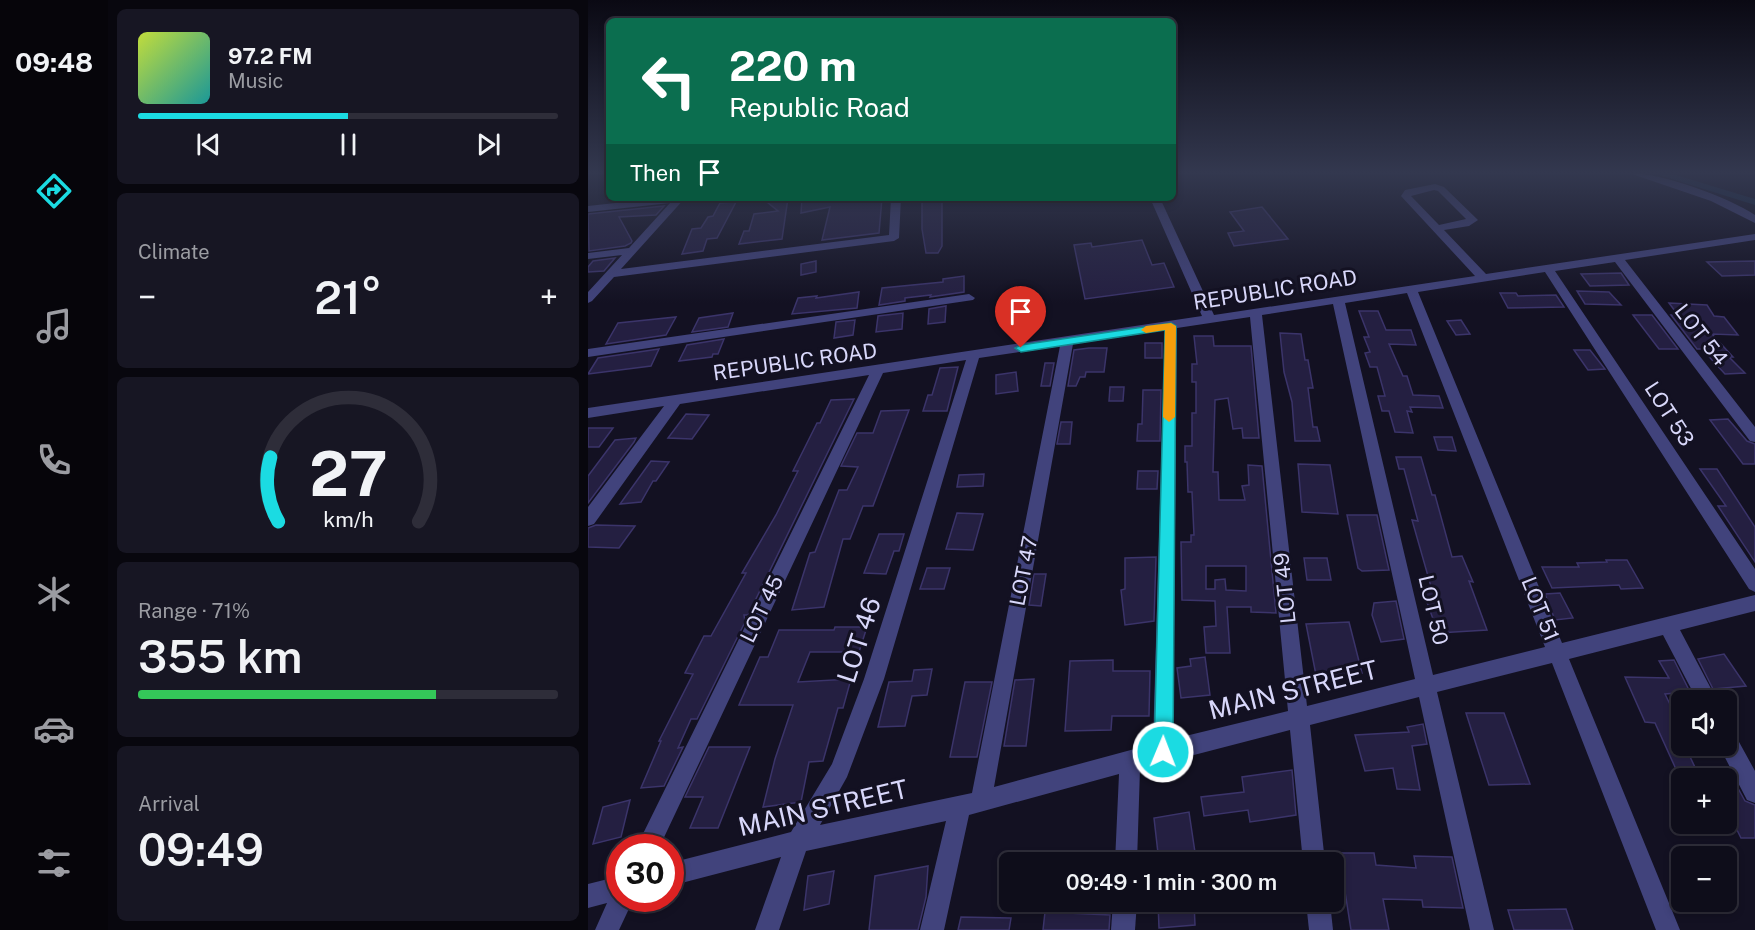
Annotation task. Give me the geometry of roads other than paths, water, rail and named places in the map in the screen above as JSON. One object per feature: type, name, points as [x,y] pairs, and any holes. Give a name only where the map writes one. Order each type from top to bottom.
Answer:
[{"type":"street","points":[[588,299],[663,216]]},
{"type":"street","points":[[610,274],[894,238],[895,216]]},
{"type":"street","points":[[1163,216],[1210,320]]},
{"type":"street","points":[[1425,216],[1484,278]]},
{"type":"street","points":[[1436,228],[1465,224],[1473,220],[1469,216]]},
{"type":"street","name":"REPUBLIC ROAD","points":[[588,413],[1617,257],[1753,239]]},
{"type":"street","points":[[588,256],[631,251]]},
{"type":"street","name":"LOT 54","points":[[1617,257],[1755,437]]},
{"type":"street","name":"LOT 53","points":[[1548,268],[1755,584]]},
{"type":"street","name":"LOT 51","points":[[1411,289],[1668,930]]},
{"type":"street","points":[[588,353],[969,298]]},
{"type":"street","name":"LOT 50","points":[[1338,300],[1482,930]]},
{"type":"street","name":"LOT 49","points":[[1256,313],[1313,852]]},
{"type":"street","points":[[1163,752],[1171,326]]},
{"type":"street","name":"LOT 47","points":[[932,930],[970,804],[1067,341]]},
{"type":"street","name":"LOT 46","points":[[767,930],[798,841],[840,770],[874,679],[974,355]]},
{"type":"street","name":"LOT 45","points":[[654,834],[878,370]]},
{"type":"street","points":[[588,519],[676,400]]},
{"type":"street","name":"MAIN STREET","points":[[684,871],[798,841],[970,804],[1130,760],[1755,603]]},
{"type":"street","points":[[1667,625],[1702,690]]},
{"type":"street","points":[[1736,756],[1755,792]]},
{"type":"street","points":[[1126,852],[1130,760]]},
{"type":"street","points":[[588,896],[606,892]]},
{"type":"street","points":[[607,930],[615,912]]},
{"type":"street","points":[[1123,930],[1124,912]]},
{"type":"street","points":[[1319,912],[1321,930]]}]
